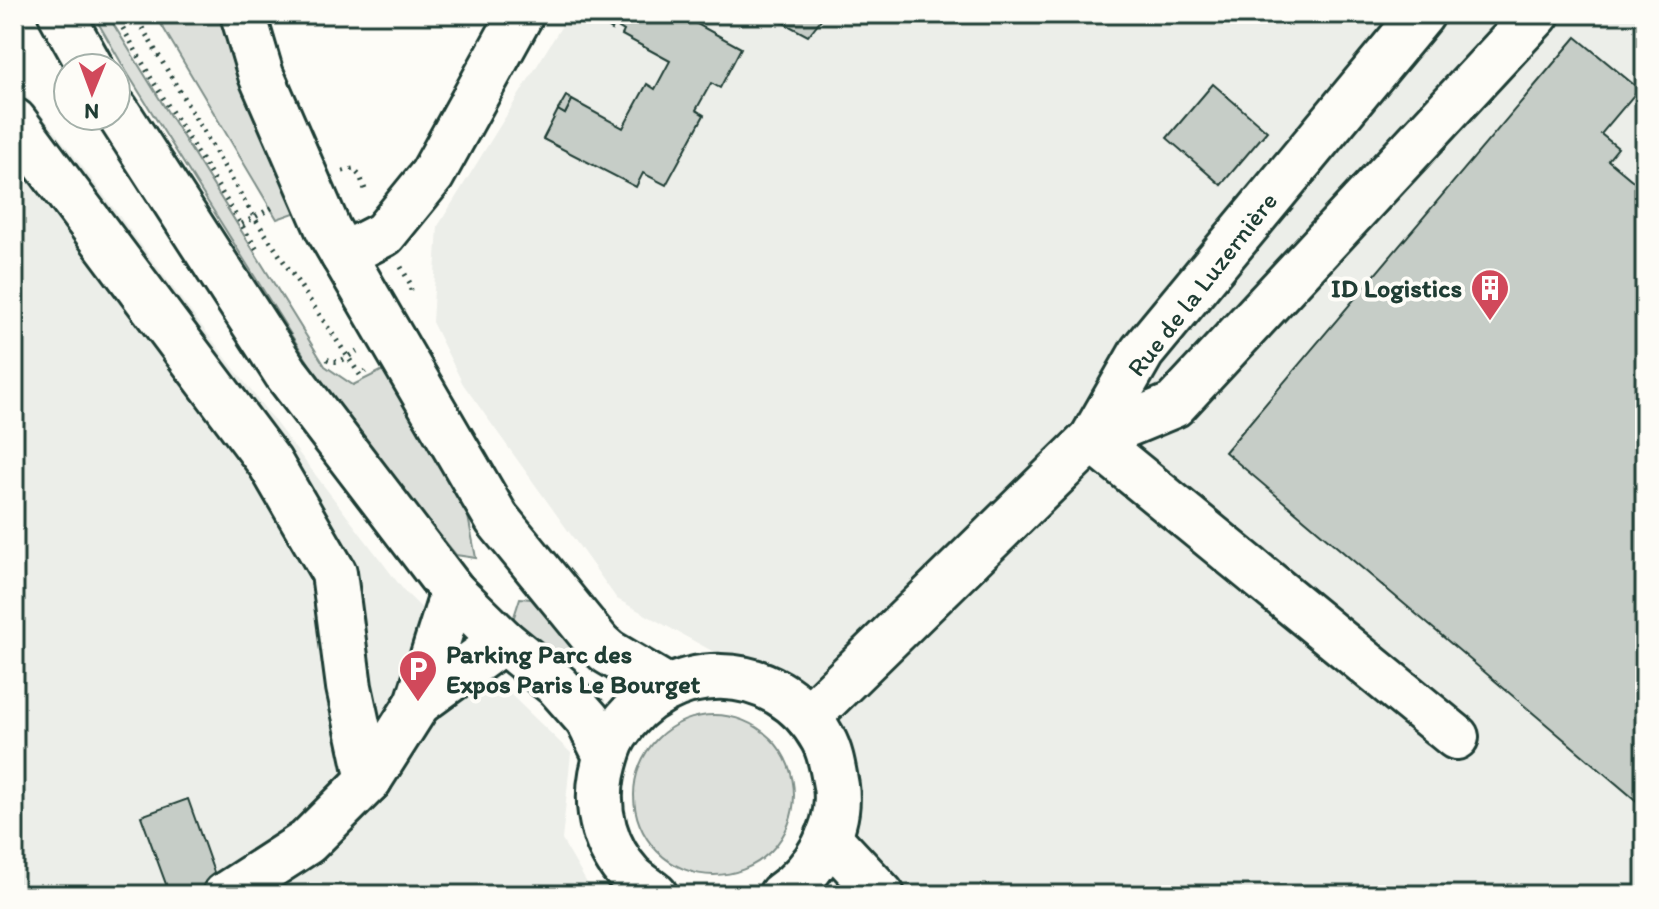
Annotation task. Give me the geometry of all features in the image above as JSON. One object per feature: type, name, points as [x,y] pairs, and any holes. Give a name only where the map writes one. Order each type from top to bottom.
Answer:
[{"type":"main road","points":[[61,14],[82,52]]},
{"type":"main road","points":[[243,14],[261,75],[328,229],[497,519],[599,644],[667,687]]},
{"type":"main road","points":[[343,255],[384,234],[432,175],[521,14]]},
{"type":"main road","name":"Rue de la Luzernière","points":[[808,717],[1092,439],[1142,352],[1422,14]]},
{"type":"main road","points":[[1456,737],[1092,439],[1174,405],[1537,14]]},
{"type":"main road","points":[[14,121],[270,463],[334,573],[349,687],[369,780]]},
{"type":"main road","points":[[130,132],[286,373],[453,592],[503,641],[558,686],[588,720],[606,756]]},
{"type":"main road","points":[[225,895],[307,842],[369,780],[418,703],[453,592]]},
{"type":"main road","points":[[418,703],[503,641]]},
{"type":"main road","points":[[655,895],[632,876],[614,852],[602,824],[599,793],[606,756],[614,736],[632,712],[655,693],[691,679],[715,676],[750,680],[782,695],[808,717],[823,740],[833,765],[837,792],[828,837],[808,871],[781,895]]},
{"type":"main road","points":[[828,837],[882,895]]},
{"type":"path","points":[[115,14],[266,264]]},
{"type":"path","points":[[134,14],[254,217],[360,375],[399,352]]},
{"type":"path","points":[[346,170],[353,169],[360,176]]},
{"type":"path","points":[[322,352],[328,360],[340,362]]},
{"type":"shaded area","points":[[93,14],[107,14],[131,52],[115,52]]},
{"type":"shaded area","points":[[155,14],[226,14],[297,212],[277,219]]},
{"type":"shaded area","points":[[569,14],[1645,14],[1645,895],[893,895],[866,877],[818,709],[617,599],[463,384],[432,322],[438,226]]},
{"type":"shaded area","points":[[132,54],[325,366],[353,385],[385,369],[467,511],[476,558],[456,555],[335,405],[132,81]]},
{"type":"shaded area","points":[[14,80],[405,592],[571,753],[562,840],[594,895],[14,895]]},
{"type":"shaded area","points":[[520,598],[531,599],[578,653],[564,670],[512,623]]},
{"type":"shaded area","points":[[714,715],[745,721],[770,739],[788,764],[794,795],[788,826],[770,851],[745,869],[714,875],[683,869],[658,851],[640,826],[634,795],[640,764],[658,739],[683,721]]},
{"type":"building","points":[[616,14],[679,14],[741,48],[720,88],[711,83],[696,110],[704,115],[666,185],[643,173],[636,187],[543,139],[558,110],[565,114],[572,100],[623,128],[647,84],[655,89],[670,61],[622,35],[624,31],[614,25],[612,30],[609,28]]},
{"type":"building","points":[[767,14],[825,14],[808,36]]},
{"type":"building","name":"ID Logistics","points":[[1576,37],[1639,89],[1601,134],[1618,148],[1608,160],[1645,191],[1645,808],[1225,452]]},
{"type":"building","points":[[1213,84],[1267,131],[1221,185],[1167,138]]},
{"type":"building","points":[[566,96],[572,100],[565,114],[558,110]]},
{"type":"building","points":[[188,799],[222,895],[170,895],[141,816]]},
{"type":"place","name":"ID Logistics","points":[[1490,322]]},
{"type":"place","name":"Parking Parc des Expos Paris Le Bourget","points":[[418,703]]}]
